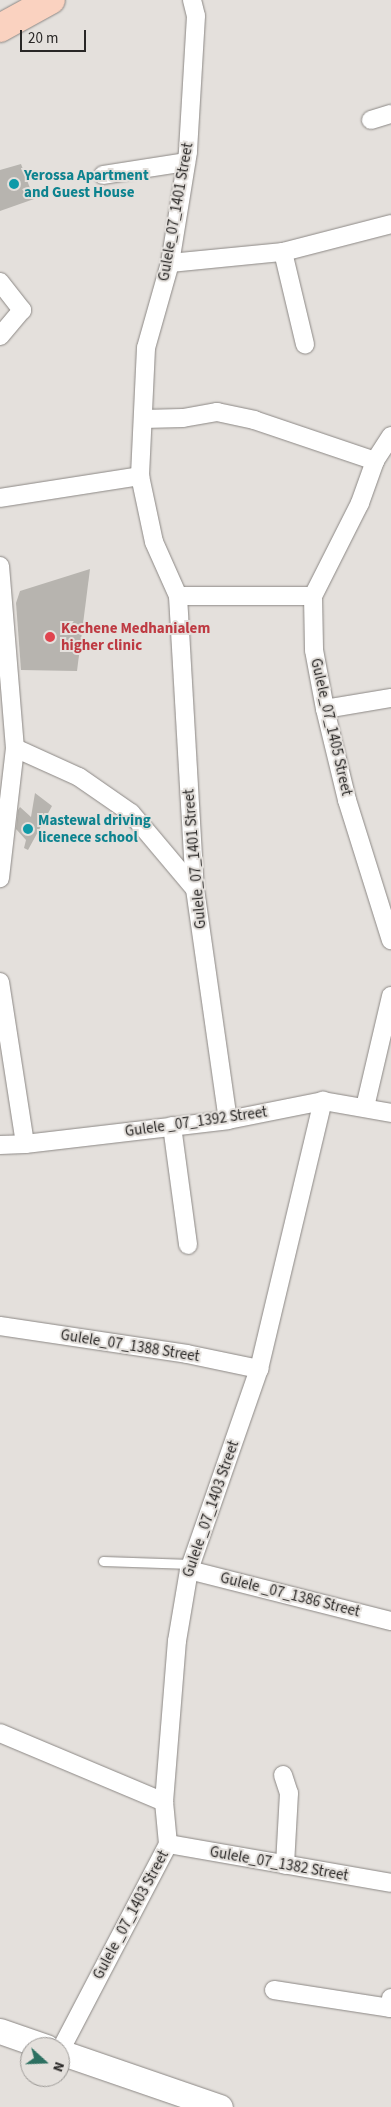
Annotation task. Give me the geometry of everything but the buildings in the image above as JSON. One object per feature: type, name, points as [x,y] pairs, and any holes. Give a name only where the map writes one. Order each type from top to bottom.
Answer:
[{"type":"main road","points":[[0,28],[51,0]]},
{"type":"main road","points":[[0,2031],[20,2038]]},
{"type":"main road","points":[[70,2054],[220,2107]]},
{"type":"street","name":"Gulele_07_1401 Street","points":[[192,0],[196,16],[186,162],[170,263],[146,348],[140,476],[154,542],[178,596],[194,889],[228,1120]]},
{"type":"street","points":[[371,120],[391,114]]},
{"type":"street","points":[[103,175],[186,162]]},
{"type":"street","points":[[170,263],[283,252],[391,224]]},
{"type":"street","points":[[283,252],[305,344]]},
{"type":"street","points":[[0,282],[22,310],[0,336]]},
{"type":"street","points":[[143,419],[183,418],[216,412],[254,420],[375,461]]},
{"type":"street","name":"Gulele_07_1405 Street","points":[[391,436],[375,461],[360,503],[313,596],[314,650],[325,709],[347,800],[391,940]]},
{"type":"street","points":[[0,498],[140,476]]},
{"type":"street","points":[[0,566],[5,600],[14,748],[6,775],[0,878]]},
{"type":"street","points":[[178,596],[313,596]]},
{"type":"street","points":[[325,709],[391,698]]},
{"type":"street","points":[[14,748],[79,777],[131,814],[194,889]]},
{"type":"street","points":[[0,982],[25,1144]]},
{"type":"street","points":[[365,1107],[391,996]]},
{"type":"street","name":"Gulele _07_1392 Street","points":[[0,1144],[25,1144],[228,1120],[324,1101],[391,1113]]},
{"type":"street","name":"Gulele _07_1403 Street","points":[[67,2037],[168,1844],[164,1802],[177,1642],[190,1567],[258,1369],[324,1101]]},
{"type":"street","points":[[172,1126],[188,1244]]},
{"type":"street","name":"Gulele_07_1388 Street","points":[[0,1326],[187,1354],[258,1369]]},
{"type":"street","name":"Gulele _07_1386 Street","points":[[190,1567],[391,1621]]},
{"type":"street","points":[[0,1733],[164,1802]]},
{"type":"street","points":[[283,1775],[288,1793],[285,1865]]},
{"type":"street","name":"Gulele_07_1382 Street","points":[[168,1844],[391,1883]]},
{"type":"street","points":[[274,1990],[390,2008],[391,1998]]},
{"type":"lane","points":[[103,1561],[190,1567]]},
{"type":"place","name":"Yerossa Apartment and Guest House","points":[[14,184]]},
{"type":"place","name":"Kechene Medhanialem higher clinic","points":[[50,637]]},
{"type":"place","name":"Mastewal driving licenece school","points":[[28,829]]}]
